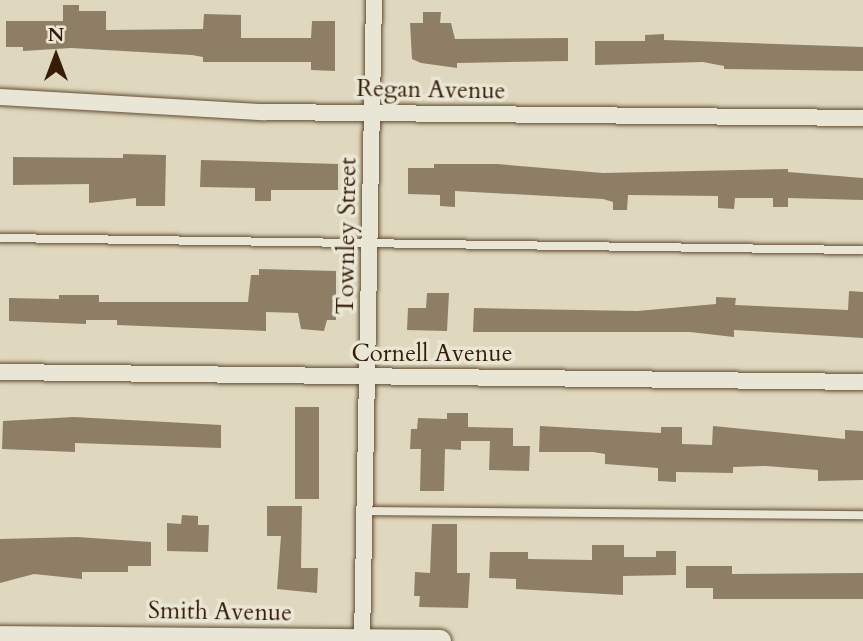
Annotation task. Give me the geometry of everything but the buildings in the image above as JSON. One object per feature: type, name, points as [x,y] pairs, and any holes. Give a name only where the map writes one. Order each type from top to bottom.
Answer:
[{"type":"street","name":"Townley Street","points":[[362,640],[374,0]]},
{"type":"street","name":"Regan Avenue","points":[[0,97],[92,99],[231,111],[863,118]]},
{"type":"street","name":"Cornell Avenue","points":[[0,372],[863,382]]},
{"type":"street","name":"Smith Avenue","points":[[0,636],[439,641]]},
{"type":"lane","points":[[0,238],[863,250]]},
{"type":"lane","points":[[366,511],[863,515]]}]
